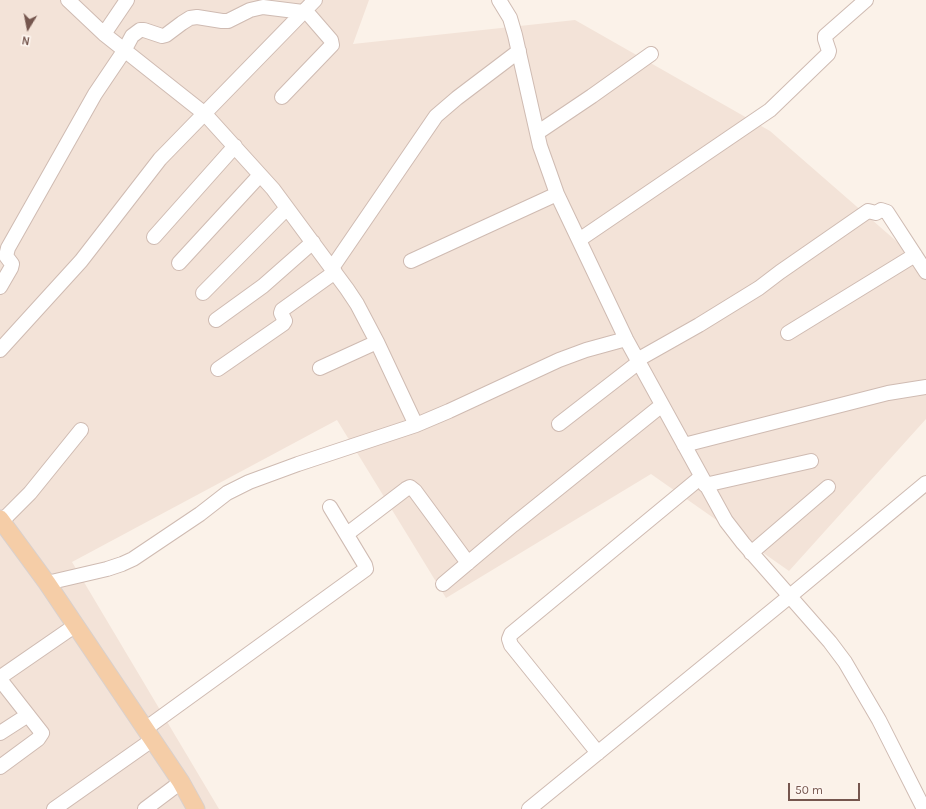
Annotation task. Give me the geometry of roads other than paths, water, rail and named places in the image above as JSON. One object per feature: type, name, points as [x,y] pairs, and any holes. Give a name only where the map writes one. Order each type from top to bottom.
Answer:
[{"type":"main road","points":[[1,520],[47,583],[181,782],[196,809]]},
{"type":"street","points":[[68,0],[124,51],[204,114],[260,175],[287,208],[354,299],[377,342],[416,425]]},
{"type":"street","points":[[104,34],[127,0]]},
{"type":"street","points":[[0,350],[81,261],[160,159],[315,0]]},
{"type":"street","points":[[499,0],[510,18],[519,51],[540,146],[557,194],[638,361],[726,521],[751,553],[830,642],[849,669],[876,714],[924,809]]},
{"type":"street","points":[[579,240],[770,110],[828,54],[829,51],[825,36],[866,0]]},
{"type":"street","points":[[0,287],[12,264],[6,256],[8,248],[95,94],[124,51],[132,36],[140,30],[162,36],[166,35],[190,18],[196,17],[228,21],[250,10],[263,7],[304,11],[331,40],[332,45],[282,97]]},
{"type":"street","points":[[218,369],[283,324],[285,321],[281,312],[282,310],[334,270],[436,116],[444,108],[519,51]]},
{"type":"street","points":[[537,133],[651,54]]},
{"type":"street","points":[[154,237],[235,146]]},
{"type":"street","points":[[179,263],[260,175]]},
{"type":"street","points":[[411,261],[557,194]]},
{"type":"street","points":[[203,293],[287,208]]},
{"type":"street","points":[[559,424],[638,361],[759,288],[867,211],[876,213],[881,210],[886,211],[926,272]]},
{"type":"street","points":[[216,320],[263,286],[312,242]]},
{"type":"street","points":[[788,333],[915,255]]},
{"type":"street","points":[[47,583],[107,569],[133,559],[227,494],[249,482],[298,464],[416,425],[559,360],[626,338]]},
{"type":"street","points":[[320,368],[377,342]]},
{"type":"street","points":[[684,445],[888,393],[926,387]]},
{"type":"street","points":[[443,584],[662,406]]},
{"type":"street","points":[[1,520],[30,493],[81,430]]},
{"type":"street","points":[[598,753],[511,644],[509,640],[511,634],[703,481],[811,461]]},
{"type":"street","points":[[529,809],[926,483]]},
{"type":"street","points":[[751,553],[828,487]]},
{"type":"street","points":[[347,534],[406,489],[410,488],[416,491],[468,563]]},
{"type":"street","points":[[54,809],[148,735],[366,569],[330,507]]},
{"type":"street","points":[[0,767],[41,737],[42,734],[41,730],[2,682],[2,676],[76,626]]},
{"type":"street","points":[[0,733],[28,715]]},
{"type":"street","points":[[145,809],[181,782]]}]
